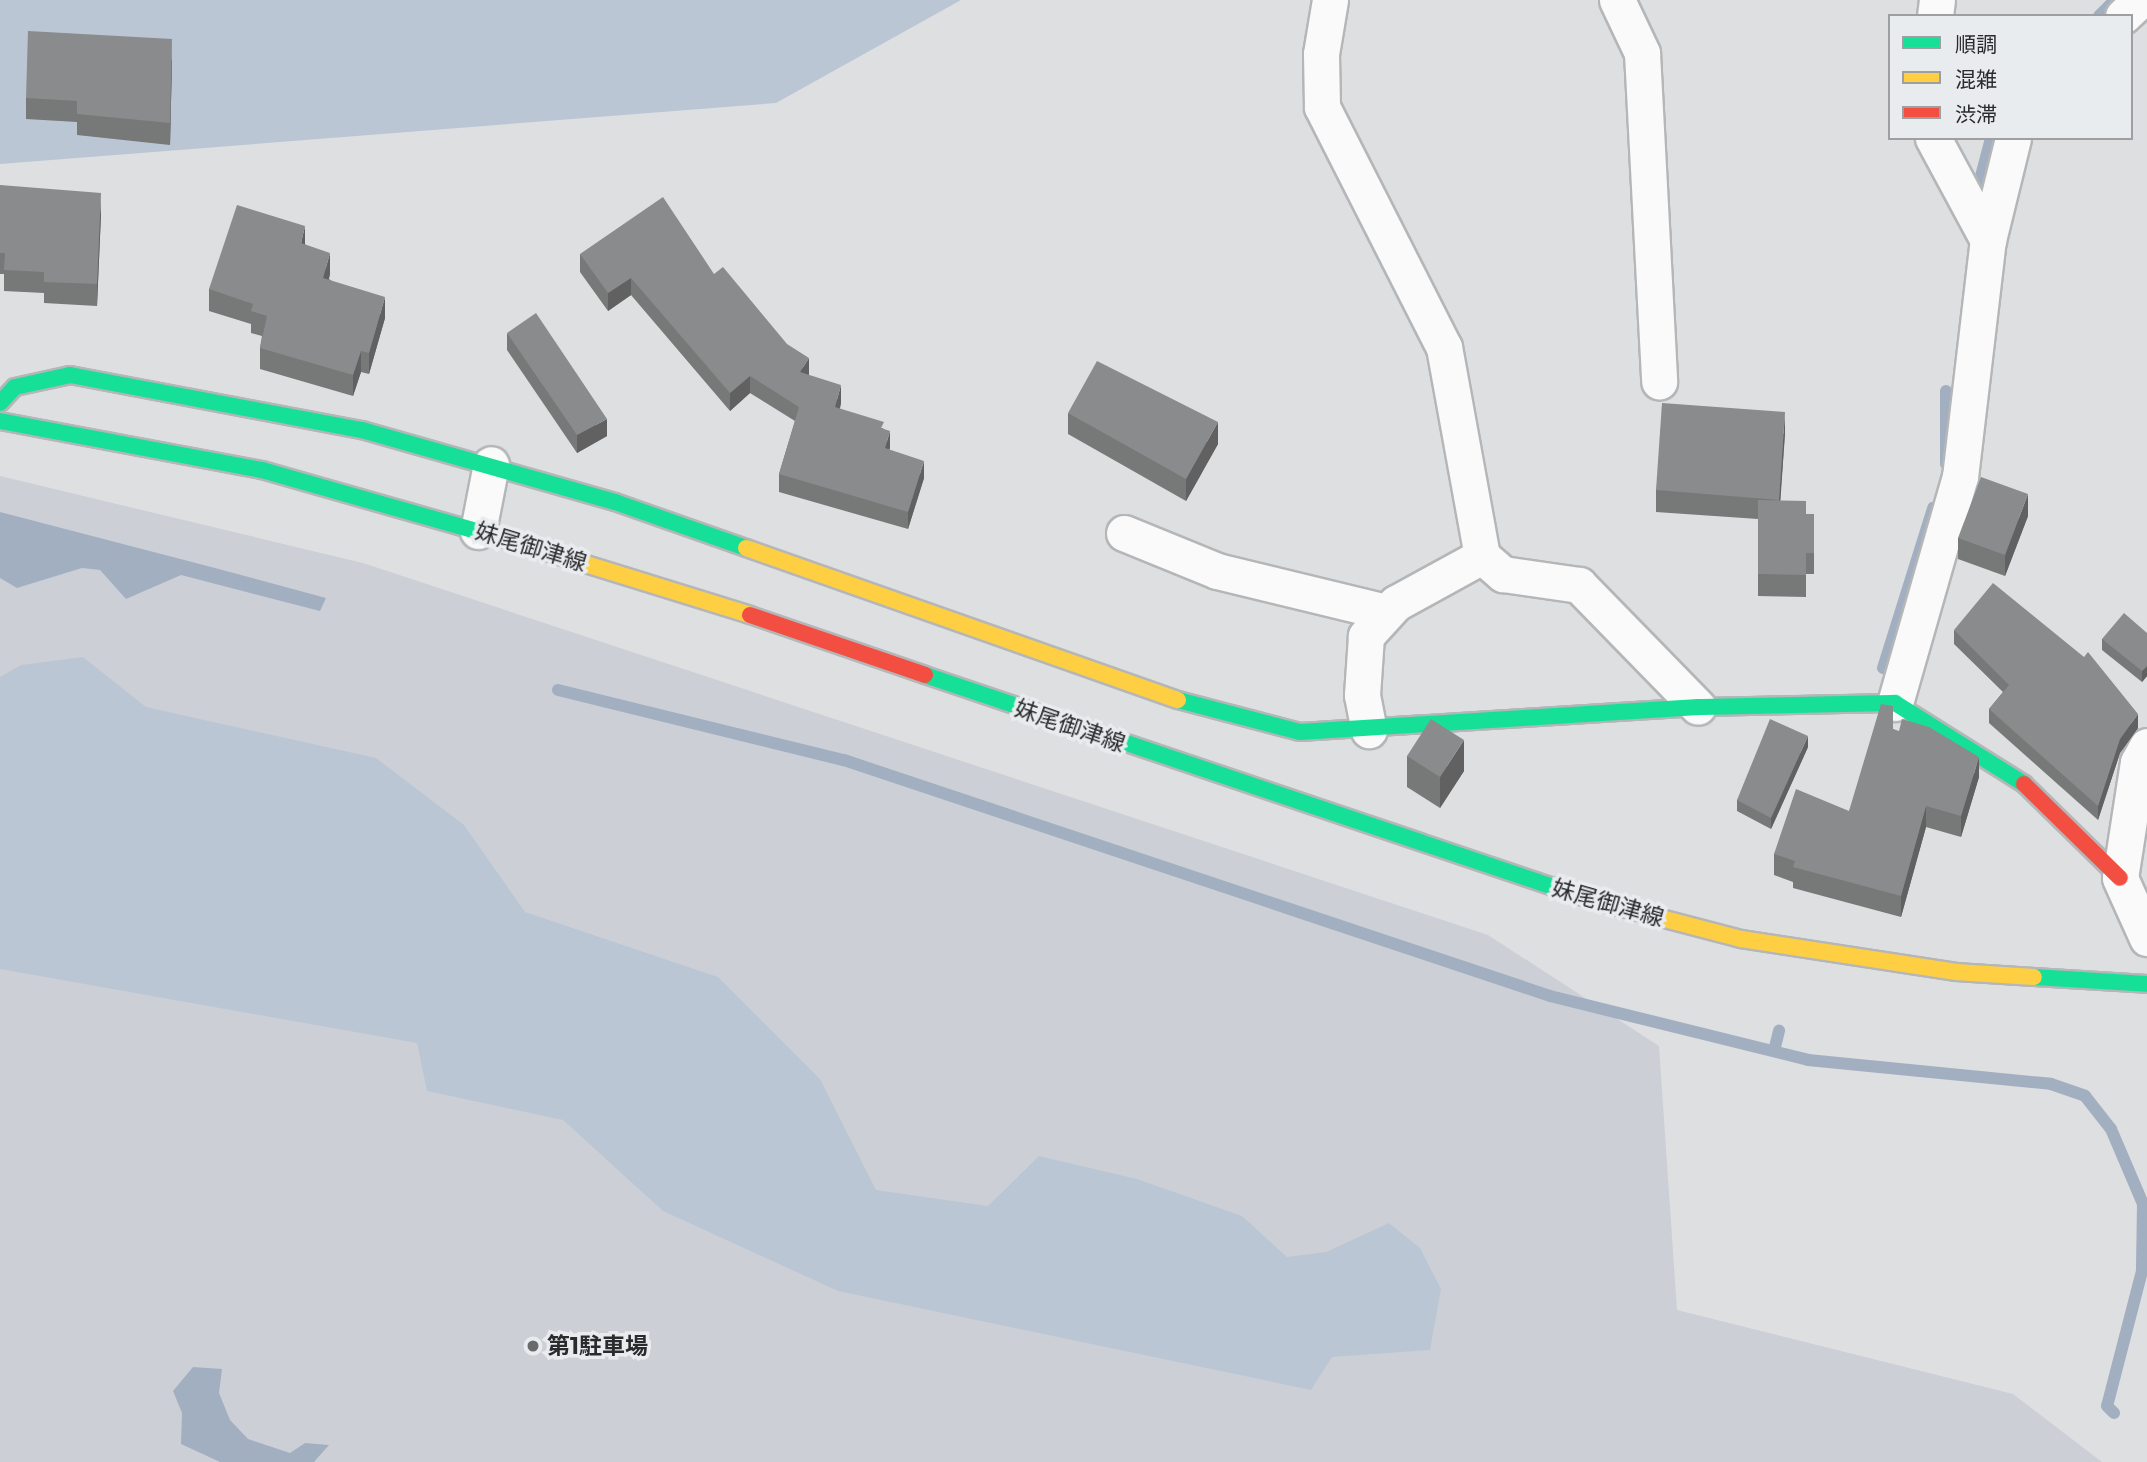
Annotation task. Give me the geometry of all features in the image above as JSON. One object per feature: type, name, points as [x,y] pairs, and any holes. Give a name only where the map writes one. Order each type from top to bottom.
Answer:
[{"type":"street","points":[[1330,0],[1321,54],[1322,107],[1444,347],[1482,556],[1503,574],[1579,585],[1698,707]]},
{"type":"street","points":[[1617,0],[1642,53],[1660,382]]},
{"type":"street","points":[[2125,14],[2140,0]]},
{"type":"street","points":[[1934,140],[1987,240]]},
{"type":"street","points":[[1895,703],[1960,477],[1987,240],[2012,140]]},
{"type":"street","points":[[0,403],[15,387],[71,375],[362,430],[491,464],[1223,716],[1300,732],[1369,730],[1698,707],[1895,703],[2008,769],[2120,878],[2147,938]]},
{"type":"street","name":"妹尾御津線","points":[[0,421],[262,470],[478,531],[687,594],[1600,903],[1741,939],[1956,972],[2147,984]]},
{"type":"street","points":[[478,531],[491,464]]},
{"type":"street","points":[[1124,533],[1217,571],[1387,612]]},
{"type":"street","points":[[1369,730],[1362,695],[1366,636],[1387,612],[1482,556]]},
{"type":"street","points":[[2120,878],[2138,762],[2147,746]]},
{"type":"shaded area","points":[[0,0],[961,0],[776,103],[0,164]]},
{"type":"shaded area","points":[[0,476],[363,563],[1488,935],[1659,1046],[1677,1310],[2013,1394],[2102,1462],[0,1462]]},
{"type":"shaded area","points":[[0,512],[326,598],[320,611],[181,575],[126,599],[100,570],[82,568],[17,588],[0,578]]},
{"type":"shaded area","points":[[83,657],[146,707],[376,758],[464,825],[525,912],[718,977],[820,1079],[876,1190],[988,1206],[1039,1156],[1137,1179],[1242,1216],[1287,1257],[1326,1252],[1389,1223],[1420,1248],[1441,1289],[1430,1350],[1332,1357],[1311,1390],[838,1291],[663,1211],[563,1120],[427,1091],[417,1043],[0,969],[0,677],[21,665]]},
{"type":"shaded area","points":[[193,1367],[222,1369],[219,1393],[230,1420],[248,1439],[290,1453],[305,1443],[329,1445],[314,1462],[220,1462],[181,1444],[182,1413],[173,1391]]},
{"type":"building","points":[[28,31],[172,39],[170,123],[77,114],[77,101],[26,98]]},
{"type":"building","points":[[0,185],[101,193],[97,284],[44,282],[44,272],[4,270],[5,253],[0,253]]},
{"type":"building","points":[[663,197],[714,274],[723,267],[787,344],[809,358],[800,372],[841,385],[835,407],[884,422],[881,428],[890,431],[885,448],[924,461],[908,512],[779,474],[799,407],[750,376],[730,393],[631,278],[608,293],[580,254]]},
{"type":"building","points":[[237,205],[305,226],[301,243],[330,253],[323,278],[385,297],[369,353],[361,351],[353,375],[260,348],[267,316],[251,311],[253,304],[209,289]]},
{"type":"building","points":[[536,313],[607,419],[577,435],[507,333]]},
{"type":"building","points":[[1097,361],[1218,422],[1186,479],[1068,413]]},
{"type":"building","points":[[1662,403],[1785,412],[1779,500],[1656,490]]},
{"type":"building","points":[[1981,477],[2028,494],[2005,555],[1958,538]]},
{"type":"building","points":[[1758,500],[1806,501],[1806,514],[1814,514],[1814,553],[1806,553],[1806,575],[1758,574]]},
{"type":"building","points":[[1993,583],[2084,657],[2088,652],[2138,714],[2120,739],[2098,806],[1989,709],[2009,685],[1954,630]]},
{"type":"building","points":[[2124,613],[2147,633],[2147,666],[2142,671],[2102,639]]},
{"type":"building","points":[[1881,704],[1893,706],[1893,729],[1899,731],[1902,719],[1929,727],[1979,757],[1961,816],[1926,806],[1901,896],[1793,867],[1795,861],[1774,854],[1796,789],[1849,811]]},
{"type":"building","points":[[1431,719],[1464,740],[1440,777],[1407,756]]},
{"type":"building","points":[[1770,719],[1808,736],[1771,818],[1737,800]]},
{"type":"waterway","points":[[2101,14],[2115,0]]},
{"type":"waterway","points":[[1980,180],[1990,140]]},
{"type":"waterway","points":[[1946,391],[1946,464]]},
{"type":"waterway","points":[[1883,668],[1933,508]]},
{"type":"waterway","points":[[558,690],[844,760],[1550,996],[1808,1060],[2051,1084],[2085,1096],[2111,1129],[2143,1204],[2142,1271],[2107,1406],[2114,1413]]},
{"type":"waterway","points":[[1774,1051],[1779,1031]]},
{"type":"traffic: fast","points":[[0,403],[15,387],[70,375],[362,430],[615,502],[746,548]]},
{"type":"traffic: fast","points":[[0,421],[262,470],[505,539]]},
{"type":"traffic: fast","points":[[925,675],[1592,900]]},
{"type":"traffic: fast","points":[[1178,700],[1300,732],[1698,707],[1895,703],[2024,784]]},
{"type":"traffic: fast","points":[[2034,977],[2147,984]]},
{"type":"traffic: slow","points":[[505,539],[750,615]]},
{"type":"traffic: slow","points":[[746,548],[1178,700]]},
{"type":"traffic: slow","points":[[1592,900],[1741,939],[1956,972],[2034,977]]},
{"type":"traffic: jam","points":[[750,615],[925,675]]},
{"type":"traffic: jam","points":[[2024,784],[2120,878]]},
{"type":"place","name":"第1駐車場","points":[[533,1346]]}]
